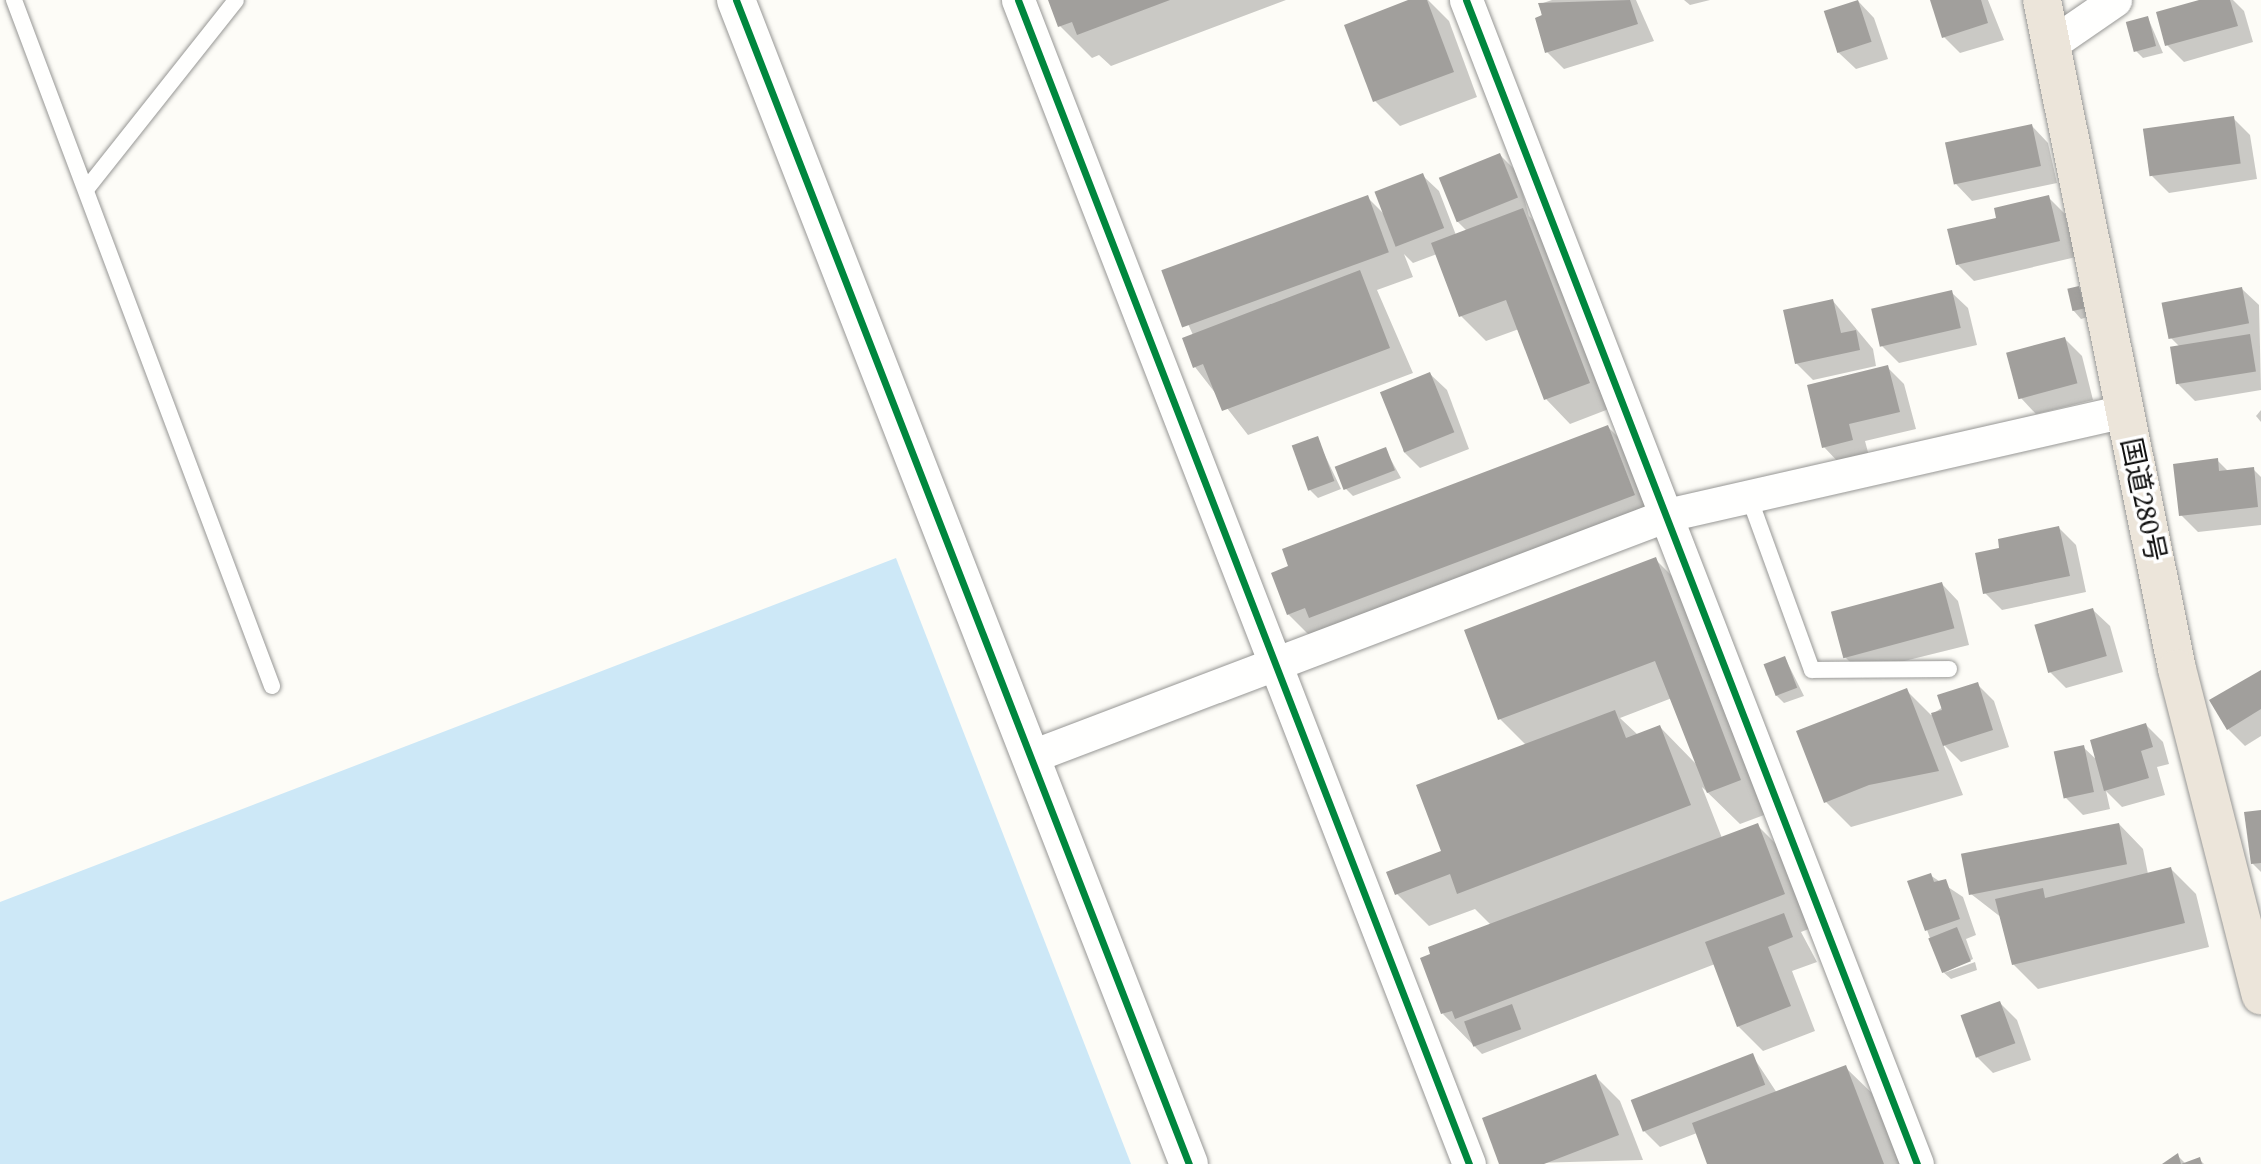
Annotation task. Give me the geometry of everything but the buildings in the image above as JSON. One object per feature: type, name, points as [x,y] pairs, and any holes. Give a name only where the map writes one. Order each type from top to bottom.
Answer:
[{"type":"highway","name":"国道280号","points":[[2042,0],[2054,42],[2124,411],[2177,668],[2255,936],[2261,995]]},
{"type":"street","points":[[736,0],[1189,1164]]},
{"type":"street","points":[[1018,0],[1469,1164]]},
{"type":"street","points":[[1466,0],[1917,1164]]},
{"type":"street","points":[[2054,42],[2115,0]]},
{"type":"street","points":[[1032,756],[1667,515],[2124,411]]},
{"type":"lane","points":[[15,0],[88,187],[272,686]]},
{"type":"lane","points":[[88,187],[236,0]]},
{"type":"lane","points":[[1749,497],[1812,670],[1949,669]]},
{"type":"water","points":[[896,558],[1131,1164],[0,1164],[0,902]]},
{"type":"cycle path","points":[[736,0],[1189,1164]]},
{"type":"cycle path","points":[[1018,0],[1469,1164]]},
{"type":"cycle path","points":[[1466,0],[1917,1164]]}]
